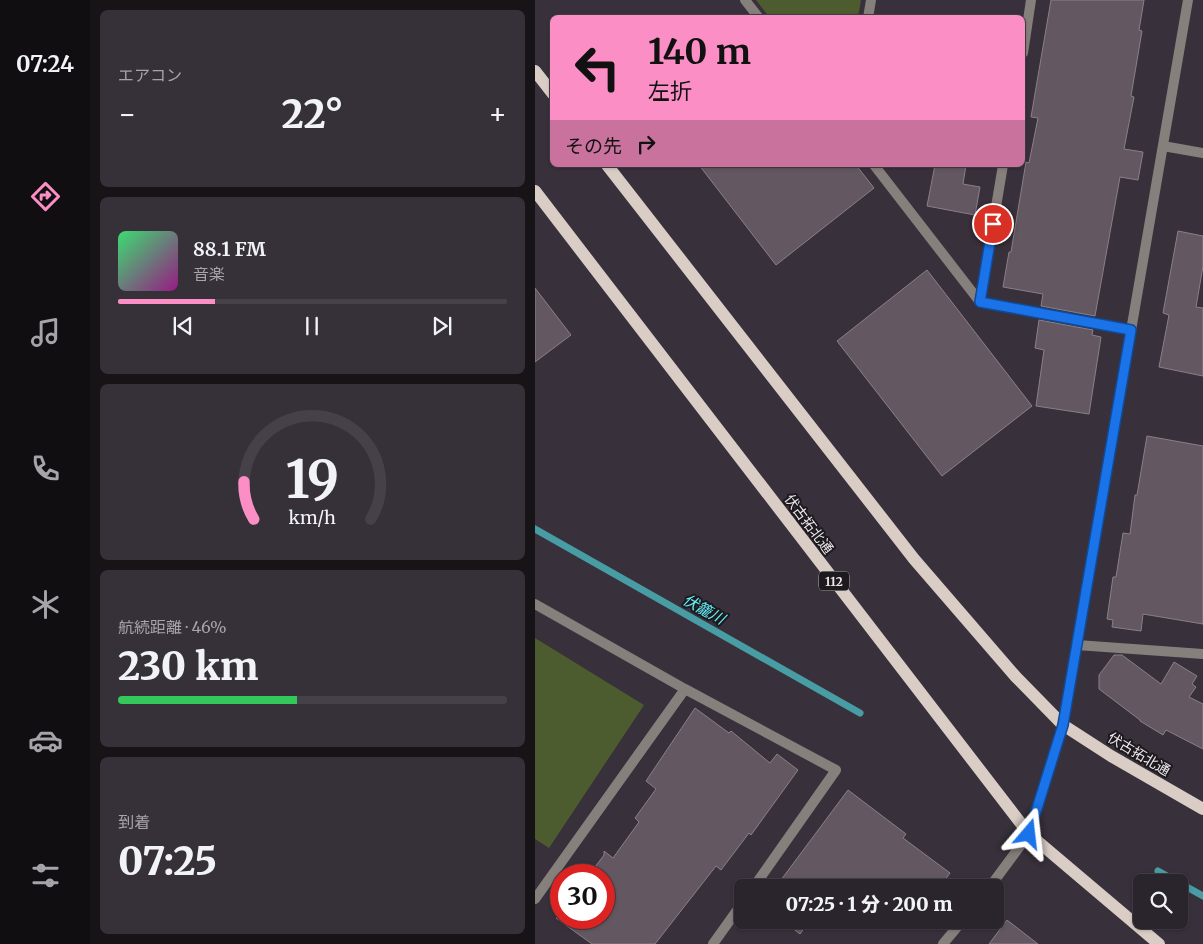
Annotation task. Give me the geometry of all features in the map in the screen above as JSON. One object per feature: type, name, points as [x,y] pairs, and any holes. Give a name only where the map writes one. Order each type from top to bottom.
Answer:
[{"type":"main road","points":[[535,71],[550,90]]},
{"type":"main road","name":"伏古拓北通","points":[[609,167],[914,559],[1016,677],[1063,725],[1111,756],[1203,809]]},
{"type":"main road","name":"伏古拓北通","points":[[535,192],[1029,834],[1159,944]]},
{"type":"street","points":[[745,0],[757,15]]},
{"type":"street","points":[[868,15],[871,0]]},
{"type":"street","points":[[1025,40],[1031,0]]},
{"type":"street","points":[[996,879],[1029,834],[1063,725],[1188,0]]},
{"type":"street","points":[[1163,146],[1203,152]]},
{"type":"street","points":[[876,167],[980,302],[1131,330]]},
{"type":"street","points":[[980,302],[1003,167]]},
{"type":"street","points":[[535,604],[685,689],[836,770],[759,879]]},
{"type":"street","points":[[1077,644],[1203,654]]},
{"type":"street","points":[[535,899],[685,689]]},
{"type":"street","points":[[713,944],[734,915]]},
{"type":"street","points":[[943,944],[956,929]]},
{"type":"green space","points":[[756,0],[861,0],[858,15],[768,15]]},
{"type":"green space","points":[[535,638],[644,705],[549,848],[535,839]]},
{"type":"building","points":[[1051,0],[1144,0],[1139,30],[1142,31],[1131,96],[1134,97],[1124,149],[1143,152],[1138,180],[1120,177],[1095,316],[1041,306],[1043,294],[1003,287],[1009,252],[1011,252],[1026,162],[1029,163],[1038,118],[1031,117]]},
{"type":"building","points":[[701,167],[858,167],[874,188],[776,265]]},
{"type":"building","points":[[935,167],[966,167],[963,184],[980,187],[975,215],[927,206]]},
{"type":"building","points":[[1178,231],[1203,236],[1203,266],[1196,307],[1203,308],[1203,376],[1159,367],[1169,315],[1163,313]]},
{"type":"building","points":[[927,270],[1032,406],[942,476],[837,341]]},
{"type":"building","points":[[535,288],[571,335],[535,362]]},
{"type":"building","points":[[1039,320],[1093,330],[1092,335],[1101,337],[1089,414],[1036,406],[1044,350],[1035,348]]},
{"type":"building","points":[[1147,436],[1203,446],[1203,624],[1143,614],[1141,631],[1112,627],[1113,620],[1107,619],[1113,577],[1116,577],[1123,533],[1130,534],[1135,495],[1137,495]]},
{"type":"building","points":[[1114,655],[1122,655],[1161,684],[1174,662],[1197,676],[1192,684],[1196,687],[1189,697],[1203,704],[1203,749],[1166,730],[1163,735],[1140,721],[1099,689],[1099,675]]},
{"type":"building","points":[[695,708],[729,733],[731,731],[770,763],[777,754],[798,770],[751,835],[749,833],[721,870],[716,866],[655,944],[592,944],[571,929],[615,929],[615,864],[597,864],[604,855],[604,851],[613,858],[639,822],[635,818],[656,789],[646,781]]},
{"type":"building","points":[[848,790],[906,834],[903,838],[950,873],[946,879],[782,879]]},
{"type":"building","points":[[1007,920],[1038,944],[989,944],[1000,929],[1004,929],[1004,924]]},
{"type":"building","points":[[794,929],[804,929],[800,934]]},
{"type":"waterway","name":"伏籠川","points":[[535,529],[860,713]]},
{"type":"waterway","name":"伏籠川","points":[[1158,871],[1203,896]]},
{"type":"route","points":[[993,224],[980,302],[1131,330],[1063,725],[1029,834]]}]
